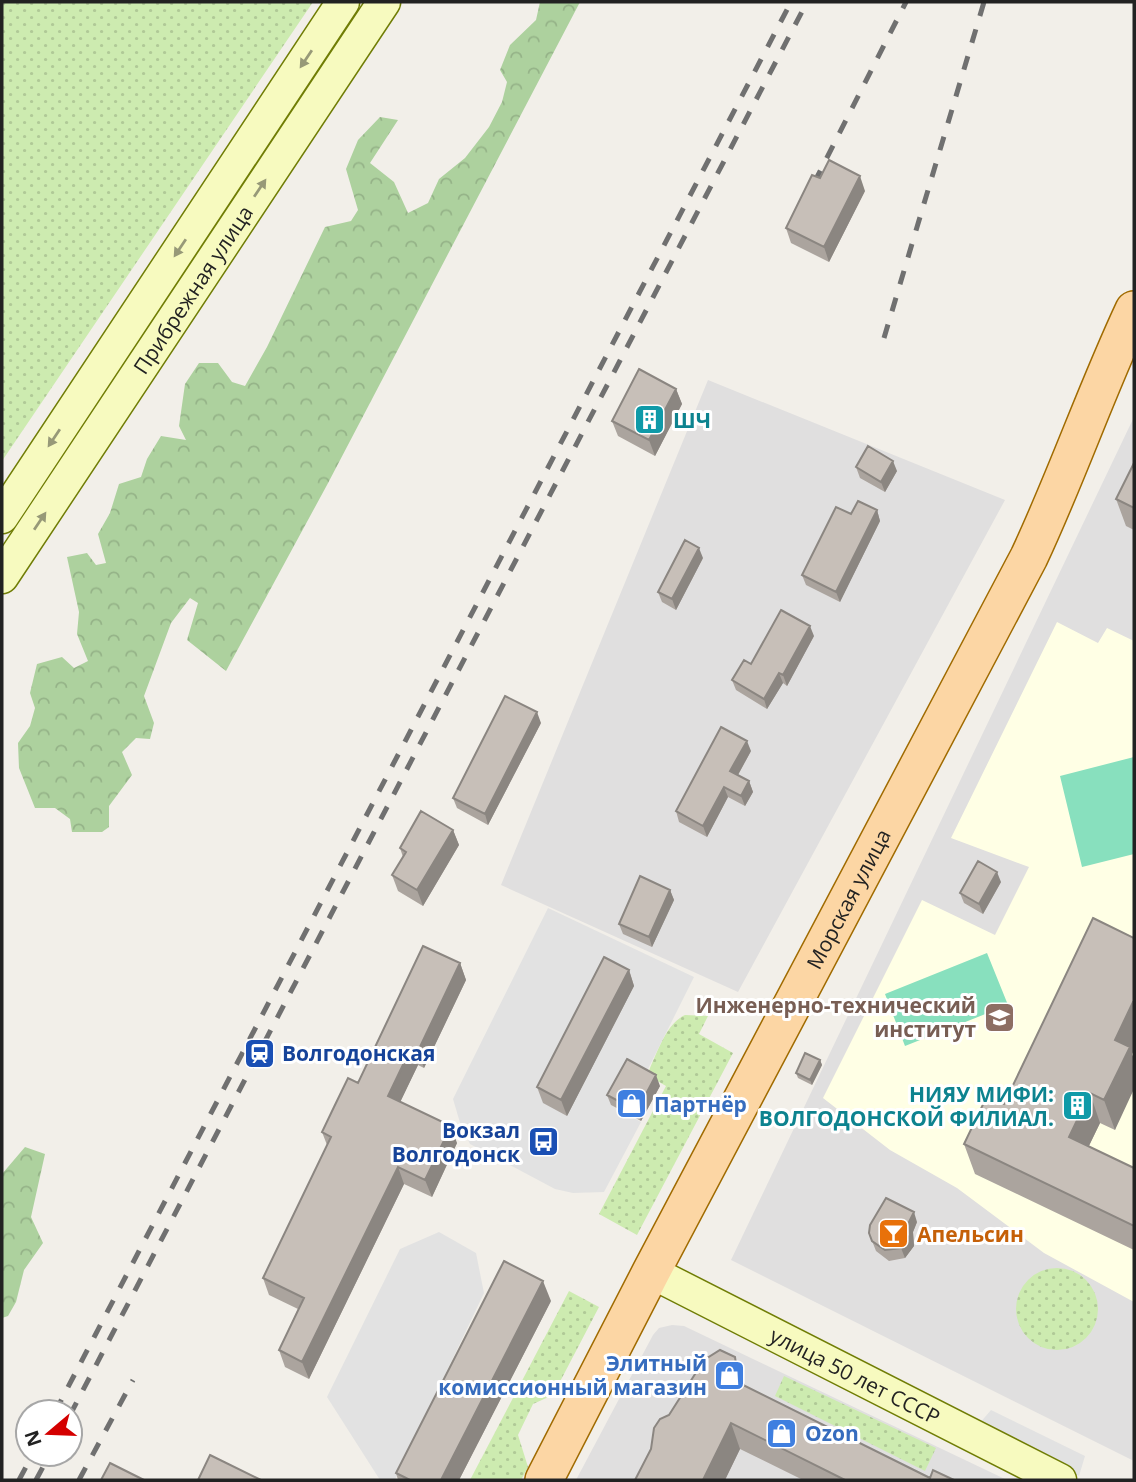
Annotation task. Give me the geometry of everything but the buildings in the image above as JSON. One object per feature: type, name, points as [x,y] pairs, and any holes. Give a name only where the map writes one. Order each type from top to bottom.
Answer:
[{"type":"main road","name":"Прибрежная улица","points":[[2,517],[343,2]]},
{"type":"main road","name":"Прибрежная улица","points":[[2,577],[384,2]]},
{"type":"main road","name":"Морская улица","points":[[544,1480],[651,1272],[1029,558],[1134,310]]},
{"type":"main road","name":"улица 50 лет СССР","points":[[651,1272],[1060,1480]]},
{"type":"shaded area","points":[[708,380],[1005,500],[738,992],[501,885]]},
{"type":"shaded area","points":[[1134,417],[1134,1461],[731,1260]]},
{"type":"shaded area","name":"Инженерно-технический институт","points":[[1057,622],[1098,643],[1107,628],[1134,641],[1134,1302],[1044,1253],[957,1188],[890,1150],[823,1098],[922,900],[995,935],[1029,867],[951,838]]},
{"type":"shaded area","points":[[548,908],[694,977],[645,1075],[631,1068],[611,1105],[641,1122],[604,1192],[573,1193],[555,1189],[470,1144],[453,1099]]},
{"type":"shaded area","points":[[439,1232],[476,1253],[484,1293],[395,1480],[380,1480],[327,1397],[400,1249]]},
{"type":"shaded area","points":[[684,1326],[1007,1480],[576,1480],[653,1335],[659,1328]]},
{"type":"shaded area","points":[[991,1410],[1085,1456],[1079,1476],[979,1424]]},
{"type":"green space","points":[[2,2],[313,2],[2,461]]},
{"type":"green space","points":[[540,2],[580,2],[327,485],[226,671],[187,640],[198,603],[190,598],[171,623],[144,696],[154,723],[150,739],[136,738],[122,752],[132,775],[109,806],[109,827],[102,832],[72,832],[70,819],[55,808],[35,808],[19,768],[18,743],[30,726],[35,708],[30,693],[37,664],[62,657],[74,668],[88,661],[77,634],[79,612],[67,557],[87,553],[96,565],[106,563],[98,534],[110,513],[119,484],[141,477],[147,459],[161,436],[186,440],[179,426],[185,384],[199,363],[218,363],[232,382],[245,386],[267,347],[325,227],[351,221],[358,210],[346,169],[358,140],[380,117],[398,120],[370,163],[394,182],[408,213],[428,203],[439,179],[465,158],[489,127],[502,102],[507,82],[500,70],[510,45],[536,20]]},
{"type":"green space","points":[[1134,757],[1134,854],[1082,867],[1060,776]]},
{"type":"green space","points":[[987,953],[1008,1005],[905,1046],[885,994]]},
{"type":"green space","points":[[685,1015],[708,1016],[699,1034],[733,1053],[637,1235],[599,1214],[666,1086],[647,1075],[667,1033],[678,1019]]},
{"type":"green space","points":[[25,1147],[45,1154],[31,1217],[43,1243],[24,1270],[16,1302],[8,1316],[2,1318],[2,1174]]},
{"type":"green space","points":[[1057,1268],[1073,1271],[1086,1280],[1095,1293],[1098,1309],[1095,1325],[1086,1338],[1073,1347],[1057,1350],[1041,1347],[1028,1338],[1019,1325],[1016,1309],[1019,1293],[1028,1280],[1041,1271]]},
{"type":"green space","points":[[569,1291],[599,1307],[553,1395],[533,1404],[518,1435],[528,1467],[521,1480],[470,1480]]},
{"type":"green space","points":[[784,1376],[936,1448],[925,1471],[775,1396]]},
{"type":"railway","points":[[62,1398],[791,2]]},
{"type":"railway","points":[[79,1398],[807,2]]},
{"type":"railway","points":[[814,183],[906,2]]},
{"type":"railway","points":[[884,338],[984,2]]},
{"type":"railway","points":[[79,1480],[133,1380]]},
{"type":"railway","points":[[19,1480],[25,1468]]},
{"type":"railway","points":[[36,1480],[42,1468]]},
{"type":"place","name":"ШЧ","points":[[650,420]]},
{"type":"place","name":"Инженерно-технический институт","points":[[999,1017]]},
{"type":"place","name":"Волгодонская","points":[[259,1053]]},
{"type":"place","name":"Партнёр","points":[[631,1104]]},
{"type":"place","name":"НИЯУ МИФИ: ВОЛГОДОНСКОЙ ФИЛИАЛ.","points":[[1077,1106]]},
{"type":"place","name":"Вокзал Волгодонск","points":[[543,1142]]},
{"type":"place","name":"Апельсин","points":[[894,1234]]},
{"type":"place","name":"Элитный комиссионный магазин","points":[[730,1375]]},
{"type":"place","name":"Ozon","points":[[782,1433]]}]
